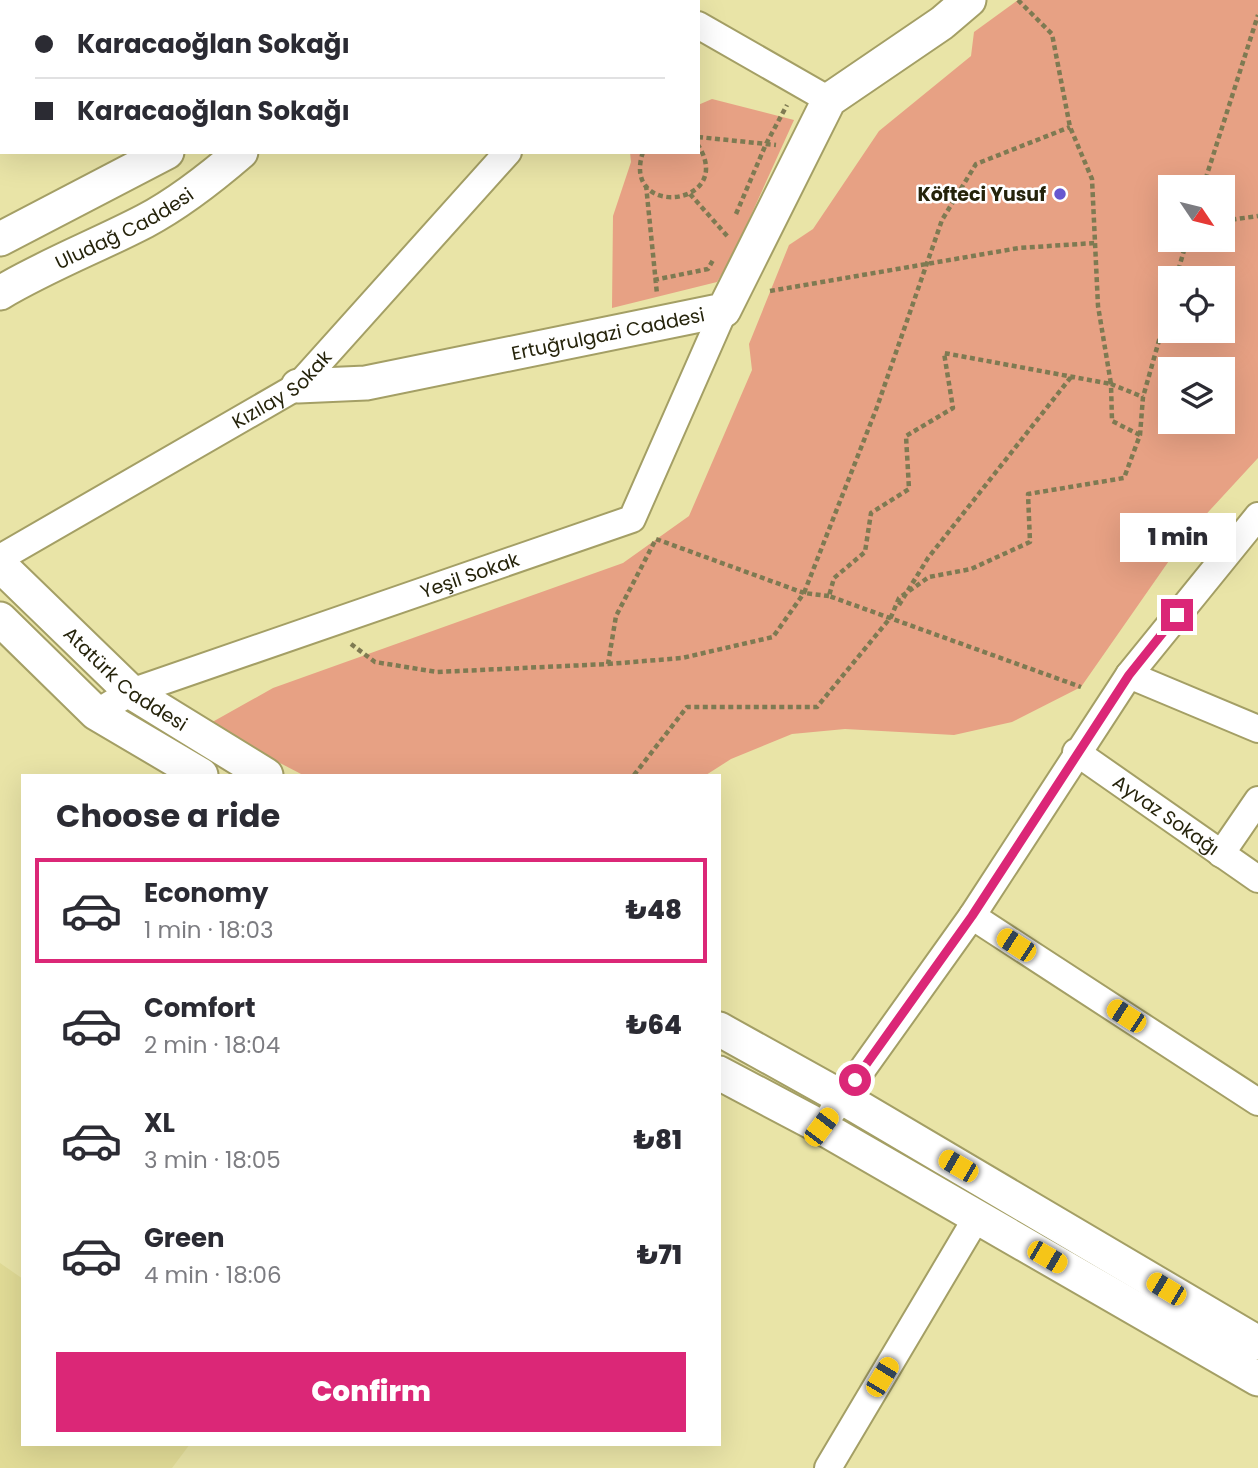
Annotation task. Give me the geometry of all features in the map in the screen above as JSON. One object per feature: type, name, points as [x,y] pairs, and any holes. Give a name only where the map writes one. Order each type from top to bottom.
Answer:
[{"type":"main road","name":"Ertuğrulgazi Caddesi","points":[[298,386],[366,383],[724,310],[732,247],[829,100],[942,23],[970,0]]},
{"type":"main road","points":[[0,239],[163,154]]},
{"type":"main road","name":"Uludağ Caddesi","points":[[0,293],[33,273],[147,220],[218,172],[239,154]]},
{"type":"main road","name":"Atatürk Caddesi","points":[[0,565],[131,691],[264,774]]},
{"type":"main road","name":"Atatürk Caddesi","points":[[0,619],[96,713],[199,774]]},
{"type":"main road","points":[[721,1030],[843,1098],[1258,1343]]},
{"type":"main road","points":[[721,1074],[821,1127],[1258,1379]]},
{"type":"street","points":[[700,26],[829,100]]},
{"type":"street","name":"Kızılay Sokak","points":[[0,558],[298,386],[506,154]]},
{"type":"street","name":"Yeşil Sokak","points":[[96,713],[131,691],[632,519],[724,310]]},
{"type":"street","points":[[821,1127],[972,916],[1076,752],[1129,675],[1258,516]]},
{"type":"street","points":[[1129,675],[1258,729]]},
{"type":"street","name":"Ayvaz Sokağı","points":[[1076,752],[1258,879]]},
{"type":"street","points":[[1222,854],[1258,800]]},
{"type":"street","points":[[972,916],[1258,1102]]},
{"type":"street","points":[[828,1468],[977,1217]]},
{"type":"path","points":[[1018,0],[1052,34],[1070,127],[1092,178],[1098,306],[1111,384],[1111,421],[1140,435]]},
{"type":"path","points":[[1207,175],[1258,15]]},
{"type":"path","points":[[732,247],[766,144],[799,83]]},
{"type":"path","points":[[325,625],[375,662],[437,672],[682,658],[773,637],[804,593],[877,407],[942,220],[976,164],[1070,127]]},
{"type":"path","points":[[700,138],[784,146]]},
{"type":"path","points":[[646,185],[659,196],[669,199],[690,194],[698,187],[705,167],[700,151]]},
{"type":"path","points":[[643,154],[640,171],[646,185],[654,280],[663,322]]},
{"type":"path","points":[[690,194],[732,247]]},
{"type":"path","points":[[1236,219],[1258,216]]},
{"type":"path","points":[[770,292],[925,267],[1019,248],[1095,243]]},
{"type":"path","points":[[654,280],[708,269],[714,258]]},
{"type":"path","points":[[635,774],[687,707],[817,707],[891,617],[899,598],[929,577],[971,569],[1030,542],[1028,494],[1125,478],[1140,435],[1143,397],[1158,343]]},
{"type":"path","points":[[829,596],[834,578],[865,552],[871,513],[909,489],[906,436],[953,408],[944,353],[1111,384],[1143,397]]},
{"type":"path","points":[[906,593],[928,558],[1072,377]]},
{"type":"path","points":[[608,664],[616,616],[656,539],[804,593],[829,596],[891,617],[1081,687]]},
{"type":"shaded area","points":[[1018,0],[1258,0],[1258,458],[1187,535],[1081,687],[1012,722],[954,735],[845,729],[792,734],[731,759],[708,774],[301,774],[207,725],[273,688],[623,563],[689,516],[752,370],[749,344],[789,245],[813,229],[879,131],[971,56],[974,32]]},
{"type":"shaded area","points":[[712,99],[794,120],[733,255],[717,282],[612,308],[613,216],[631,162],[630,154],[700,154],[700,104]]},
{"type":"shaded area","points":[[0,1263],[21,1278],[21,1446],[188,1446],[172,1468],[0,1468]]},
{"type":"place","name":"Köfteci Yusuf","points":[[1060,194]]},
{"type":"route","points":[[855,1080],[972,916],[1076,752],[1129,675],[1177,615]]}]
